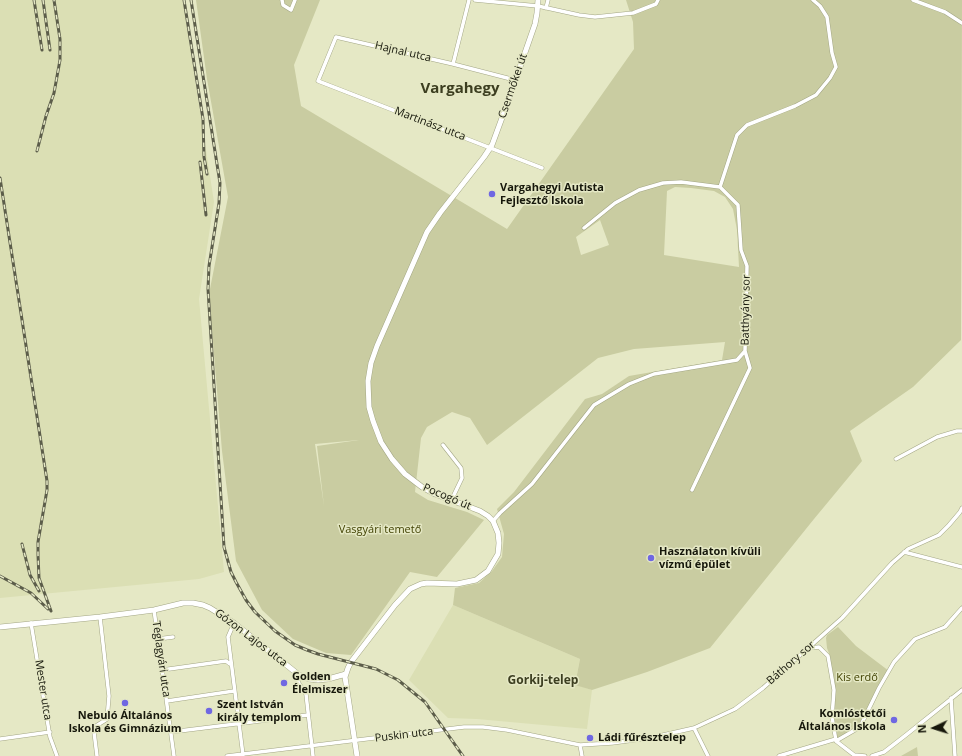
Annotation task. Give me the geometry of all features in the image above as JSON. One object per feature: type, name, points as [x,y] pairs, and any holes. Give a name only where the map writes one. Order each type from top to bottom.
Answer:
[{"type":"main road","name":"Csermőkei út","points":[[461,186],[490,148],[516,80],[535,24],[538,0]]},
{"type":"main road","name":"Pocogó út","points":[[461,186],[427,232],[376,346],[368,381],[369,407],[372,421],[381,442],[392,459],[405,474],[415,483],[435,494],[480,510],[493,521]]},
{"type":"main road","points":[[357,756],[346,674],[351,662],[395,605],[410,589],[427,583],[457,584],[470,582],[485,574],[496,559],[499,549],[498,533],[493,521]]},
{"type":"main road","name":"Gózon Lajos utca","points":[[0,627],[100,617],[154,610],[183,603],[193,603],[203,605],[234,623],[299,674],[309,679],[328,679],[346,674]]},
{"type":"street","points":[[282,0],[283,5],[291,10],[296,0]]},
{"type":"street","points":[[453,64],[469,0]]},
{"type":"street","points":[[475,0],[538,6],[595,17],[633,13],[656,4],[658,0]]},
{"type":"street","points":[[546,8],[548,0]]},
{"type":"street","points":[[584,228],[616,204],[639,190],[662,183],[681,182],[720,187],[737,136],[747,125],[795,106],[816,95],[830,78],[836,67],[832,53],[827,18],[820,6],[813,0]]},
{"type":"street","points":[[913,0],[945,12],[962,23]]},
{"type":"street","name":"Hajnal utca","points":[[318,81],[336,37],[516,80]]},
{"type":"street","name":"Martinász utca","points":[[318,81],[542,168]]},
{"type":"street","name":"Batthyány sor","points":[[692,490],[750,368],[745,351],[747,266],[741,250],[738,205],[720,187]]},
{"type":"street","name":"Batthyány sor","points":[[493,521],[532,484],[594,405],[629,384],[654,374],[736,360],[745,351]]},
{"type":"street","points":[[896,459],[937,437],[962,431]]},
{"type":"street","points":[[443,445],[461,468],[462,478],[451,500]]},
{"type":"street","name":"Báthory sor","points":[[580,744],[612,743],[650,738],[694,728],[735,709],[763,688],[842,618],[892,563],[904,552],[939,535],[957,517],[962,508]]},
{"type":"street","points":[[904,552],[962,567]]},
{"type":"street","points":[[779,756],[836,740],[860,727],[879,688],[894,662],[914,640],[945,627],[962,608]]},
{"type":"street","name":"Téglagyári utca","points":[[154,610],[174,756]]},
{"type":"street","points":[[97,756],[94,732],[96,726],[107,719],[109,696],[100,617]]},
{"type":"street","name":"Mester utca","points":[[31,623],[50,732],[57,756]]},
{"type":"street","points":[[234,623],[228,637],[230,664],[243,755]]},
{"type":"street","points":[[158,639],[173,637]]},
{"type":"street","points":[[808,648],[819,647],[828,656],[834,690],[832,717],[836,740],[854,754],[864,756]]},
{"type":"street","points":[[162,670],[226,661],[230,664]]},
{"type":"street","points":[[299,674],[298,682],[306,694],[314,756]]},
{"type":"street","points":[[872,756],[884,752],[890,748],[962,690]]},
{"type":"street","points":[[166,701],[234,691]]},
{"type":"street","points":[[951,698],[955,756]]},
{"type":"street","points":[[171,732],[308,715]]},
{"type":"street","name":"Puskin utca","points":[[227,756],[464,727],[483,727],[507,730],[580,744]]},
{"type":"street","points":[[694,728],[708,756]]},
{"type":"street","points":[[0,739],[50,732]]},
{"type":"street","points":[[580,744],[582,756]]},
{"type":"shaded area","points":[[0,0],[183,0],[214,202],[199,299],[224,572],[199,579],[0,598]]},
{"type":"shaded area","points":[[453,605],[580,659],[575,684],[592,690],[587,729],[477,719],[448,718],[409,680]]},
{"type":"green space","name":"Vasgyári temető","points":[[196,0],[320,0],[294,65],[301,106],[507,229],[634,49],[633,22],[626,0],[962,0],[961,340],[913,387],[850,431],[862,461],[710,648],[647,672],[592,690],[575,685],[580,659],[453,605],[455,588],[479,583],[492,571],[502,557],[504,534],[497,509],[514,492],[585,399],[602,394],[629,376],[722,360],[725,342],[634,349],[598,358],[487,445],[470,418],[452,412],[427,427],[421,438],[415,492],[428,500],[467,512],[484,520],[437,577],[410,572],[351,655],[326,653],[293,639],[262,610],[236,561],[222,451],[209,294],[228,197],[207,79]],"holes":[[[675,187],[714,191],[725,197],[733,209],[737,230],[739,267],[664,255],[667,191]],[[600,220],[609,245],[581,255],[576,237]],[[359,440],[317,446],[324,506],[315,444]]]},
{"type":"green space","name":"Kis erdő","points":[[838,627],[856,646],[889,671],[860,727],[836,739],[832,717],[834,690],[830,656],[826,638],[827,635]]},
{"type":"green space","points":[[917,747],[918,756],[901,756]]},
{"type":"railway","points":[[34,0],[42,50]]},
{"type":"railway","points":[[43,0],[50,50]]},
{"type":"railway","points":[[37,151],[46,116],[54,93],[60,60],[60,39],[54,0]]},
{"type":"railway","points":[[184,0],[203,119],[204,157],[207,174]]},
{"type":"railway","points":[[191,0],[220,183],[219,203],[209,266],[208,289],[224,547],[231,572],[246,600],[255,612],[275,631],[295,645],[318,654],[376,669],[398,680],[425,702],[463,756]]},
{"type":"railway","points":[[200,162],[206,215]]},
{"type":"railway","points":[[0,178],[47,481],[47,490],[38,542],[38,555],[39,578],[51,611]]},
{"type":"railway","points":[[22,544],[30,575],[39,591]]},
{"type":"railway","points":[[0,576],[31,593],[48,609]]},
{"type":"place","name":"Vargahegyi Autista Fejlesztő Iskola","points":[[492,194]]},
{"type":"place","name":"Használaton kívüli vízmű épület","points":[[651,558]]},
{"type":"place","name":"Golden Élelmiszer","points":[[284,683]]},
{"type":"place","name":"Nebuló Általános Iskola és Gimnázium","points":[[125,703]]},
{"type":"place","name":"Szent István király templom","points":[[209,711]]},
{"type":"place","name":"Komlóstetői Általános Iskola","points":[[894,720]]},
{"type":"place","name":"Ládi fűrésztelep","points":[[590,738]]},
{"type":"district","name":"Vargahegy","points":[[460,89]]},
{"type":"district","name":"Gorkij-telep","points":[[543,681]]}]
